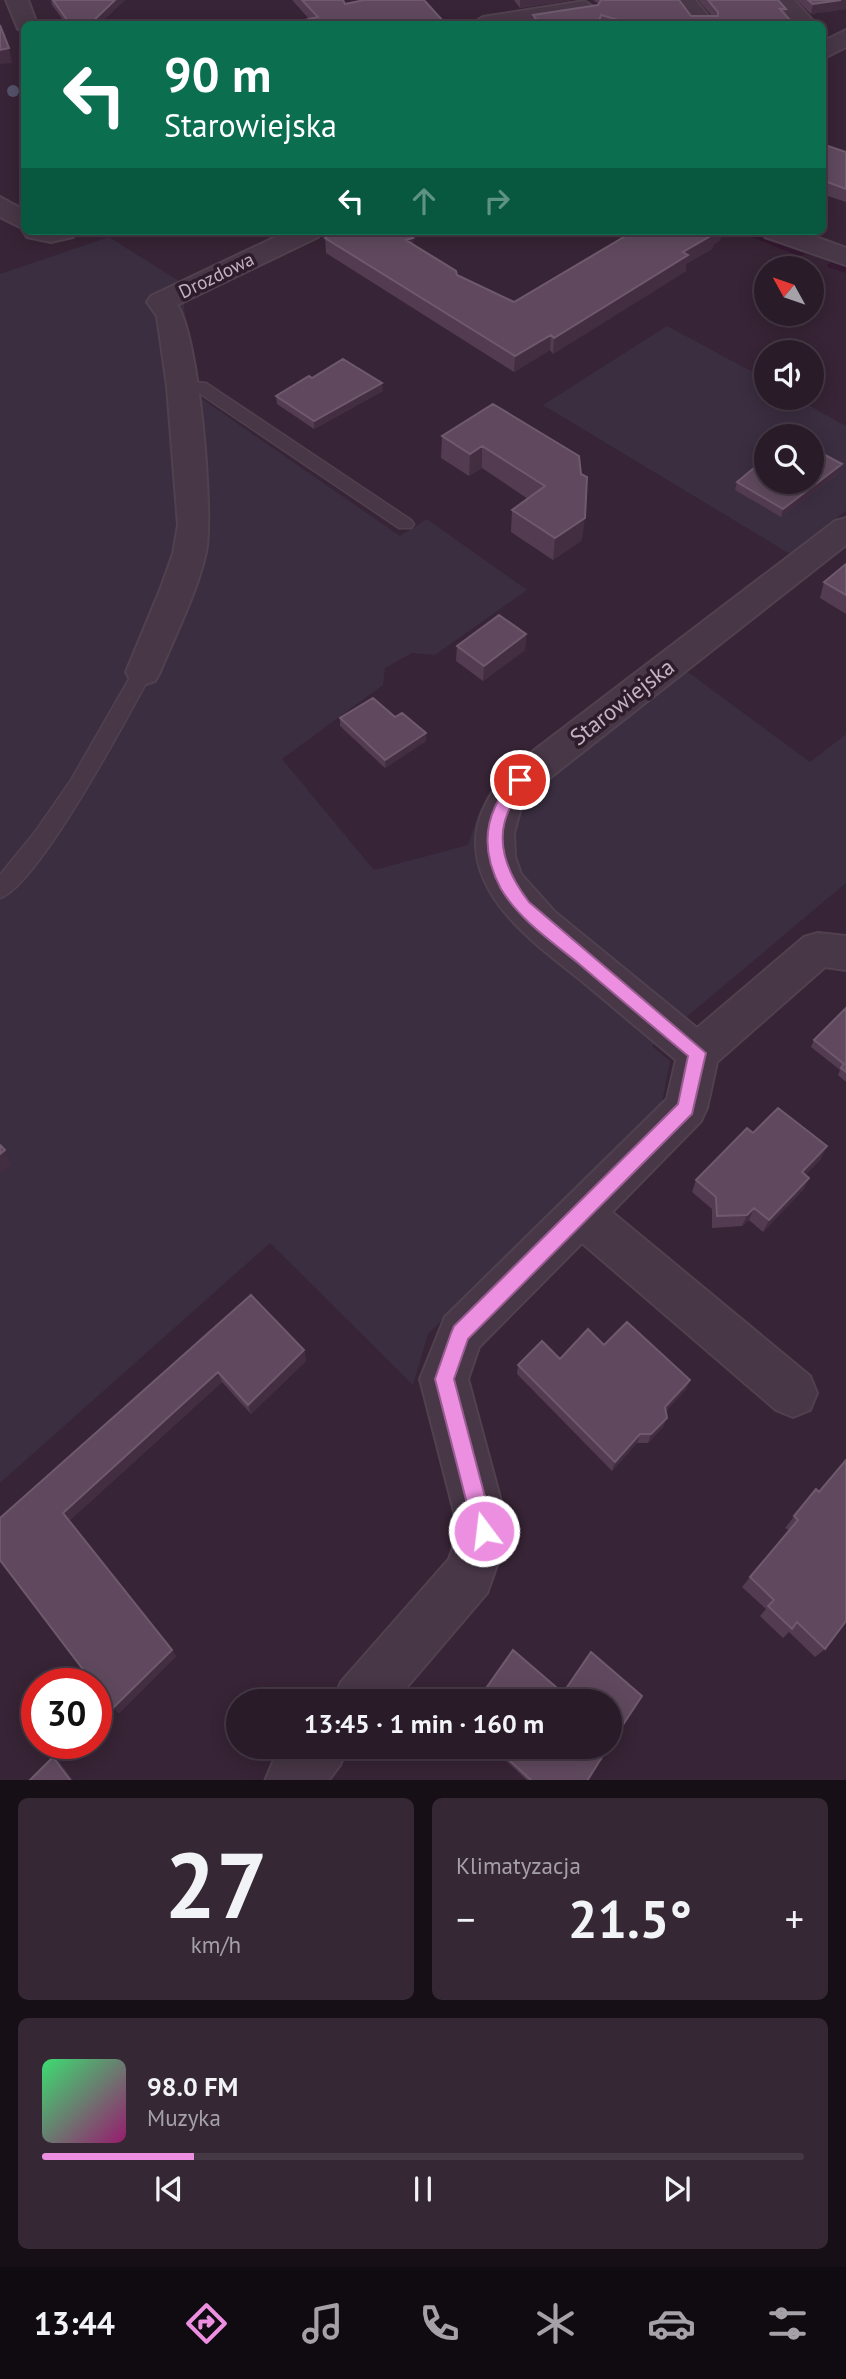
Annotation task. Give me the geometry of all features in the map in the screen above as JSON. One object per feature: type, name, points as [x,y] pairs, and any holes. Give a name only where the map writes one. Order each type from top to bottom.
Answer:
[{"type":"street","points":[[17,0],[25,21]]},
{"type":"street","points":[[683,0],[701,21]]},
{"type":"street","points":[[781,0],[802,21]]},
{"type":"street","points":[[477,19],[589,7]]},
{"type":"street","points":[[0,205],[21,219]]},
{"type":"street","name":"Drozdowa","points":[[182,386],[171,316],[161,302],[301,235]]},
{"type":"street","points":[[785,235],[846,257]]},
{"type":"street","points":[[143,672],[177,590],[189,554],[194,525],[182,386]]},
{"type":"street","name":"Starowiejska","points":[[698,1053],[524,907],[498,867],[494,842],[497,820],[506,799],[520,780],[846,529]]},
{"type":"street","points":[[370,1689],[469,1575],[484,1531],[444,1379],[461,1333],[582,1215],[686,1108],[698,1053],[818,949],[846,953]]},
{"type":"street","points":[[582,1215],[793,1393]]},
{"type":"street","points":[[292,1780],[310,1759]]},
{"type":"lane","points":[[182,386],[200,386],[405,524]]},
{"type":"lane","points":[[0,890],[36,850],[74,797],[143,672]]},
{"type":"shaded area","points":[[109,237],[182,283],[192,392],[400,536],[427,519],[527,590],[435,655],[412,653],[385,668],[383,685],[282,759],[374,870],[468,845],[479,812],[495,784],[544,742],[662,653],[810,762],[846,734],[846,883],[652,1046],[670,1061],[662,1103],[428,1334],[413,1385],[270,1243],[0,1483],[0,274]]},
{"type":"shaded area","points":[[667,326],[754,373],[754,410],[817,410],[846,426],[846,511],[790,554],[543,405]]},
{"type":"building","points":[[53,0],[115,0],[93,21],[68,21]]},
{"type":"building","points":[[302,0],[343,0],[345,4],[364,0],[424,0],[443,21],[300,21],[318,17]]},
{"type":"building","points":[[601,0],[679,0],[691,16],[718,16],[718,12],[708,0],[778,0],[786,9],[780,9],[790,20],[622,21],[601,15],[599,21],[538,21],[533,15],[598,5]]},
{"type":"building","points":[[808,0],[841,0],[813,4]]},
{"type":"building","points":[[0,25],[9,48],[0,50]]},
{"type":"building","points":[[826,145],[846,152],[846,189],[826,182]]},
{"type":"building","points":[[330,235],[408,235],[413,238],[406,240],[456,271],[457,275],[514,302],[627,235],[712,235],[683,252],[688,255],[554,338],[551,335],[515,356],[325,238]]},
{"type":"building","points":[[343,359],[382,383],[314,421],[276,396],[309,376],[312,378]]},
{"type":"building","points":[[493,404],[579,456],[581,474],[587,477],[585,518],[555,538],[512,510],[545,486],[482,446],[470,454],[442,436]]},
{"type":"building","points":[[824,454],[842,464],[824,478]]},
{"type":"building","points":[[754,468],[754,492],[737,482]]},
{"type":"building","points":[[757,494],[803,494],[783,509]]},
{"type":"building","points":[[846,564],[846,595],[824,582]]},
{"type":"building","points":[[499,615],[526,634],[484,666],[457,646]]},
{"type":"building","points":[[373,698],[395,717],[402,713],[426,733],[385,760],[340,718]]},
{"type":"building","points":[[846,1008],[846,1072],[841,1068],[844,1064],[814,1040]]},
{"type":"building","points":[[778,1108],[827,1146],[802,1172],[809,1178],[769,1220],[754,1208],[747,1215],[717,1216],[716,1197],[696,1180],[747,1128],[753,1133]]},
{"type":"building","points":[[251,1295],[304,1350],[248,1405],[218,1372],[63,1513],[172,1650],[113,1708],[112,1668],[82,1668],[0,1560],[0,1518]]},
{"type":"building","points":[[627,1322],[690,1380],[665,1407],[667,1418],[651,1434],[640,1434],[615,1462],[518,1365],[542,1341],[560,1359],[588,1329],[604,1345]]},
{"type":"building","points":[[846,1460],[846,1621],[825,1649],[797,1622],[792,1629],[768,1606],[774,1600],[750,1577],[798,1520],[794,1516],[816,1489],[819,1492]]},
{"type":"building","points":[[513,1650],[558,1689],[485,1689]]},
{"type":"building","points":[[591,1652],[642,1696],[622,1726],[622,1689],[566,1689]]},
{"type":"building","points":[[51,1759],[54,1759],[70,1780],[30,1780]]},
{"type":"building","points":[[508,1759],[601,1759],[588,1780],[531,1780]]},
{"type":"waterway","points":[[751,235],[802,254]]},
{"type":"waterway","points":[[831,265],[846,270]]},
{"type":"route","points":[[484,1531],[444,1379],[461,1333],[582,1215],[686,1108],[698,1053],[524,907],[508,886],[498,867],[494,842],[497,820],[506,799],[520,780]]}]
